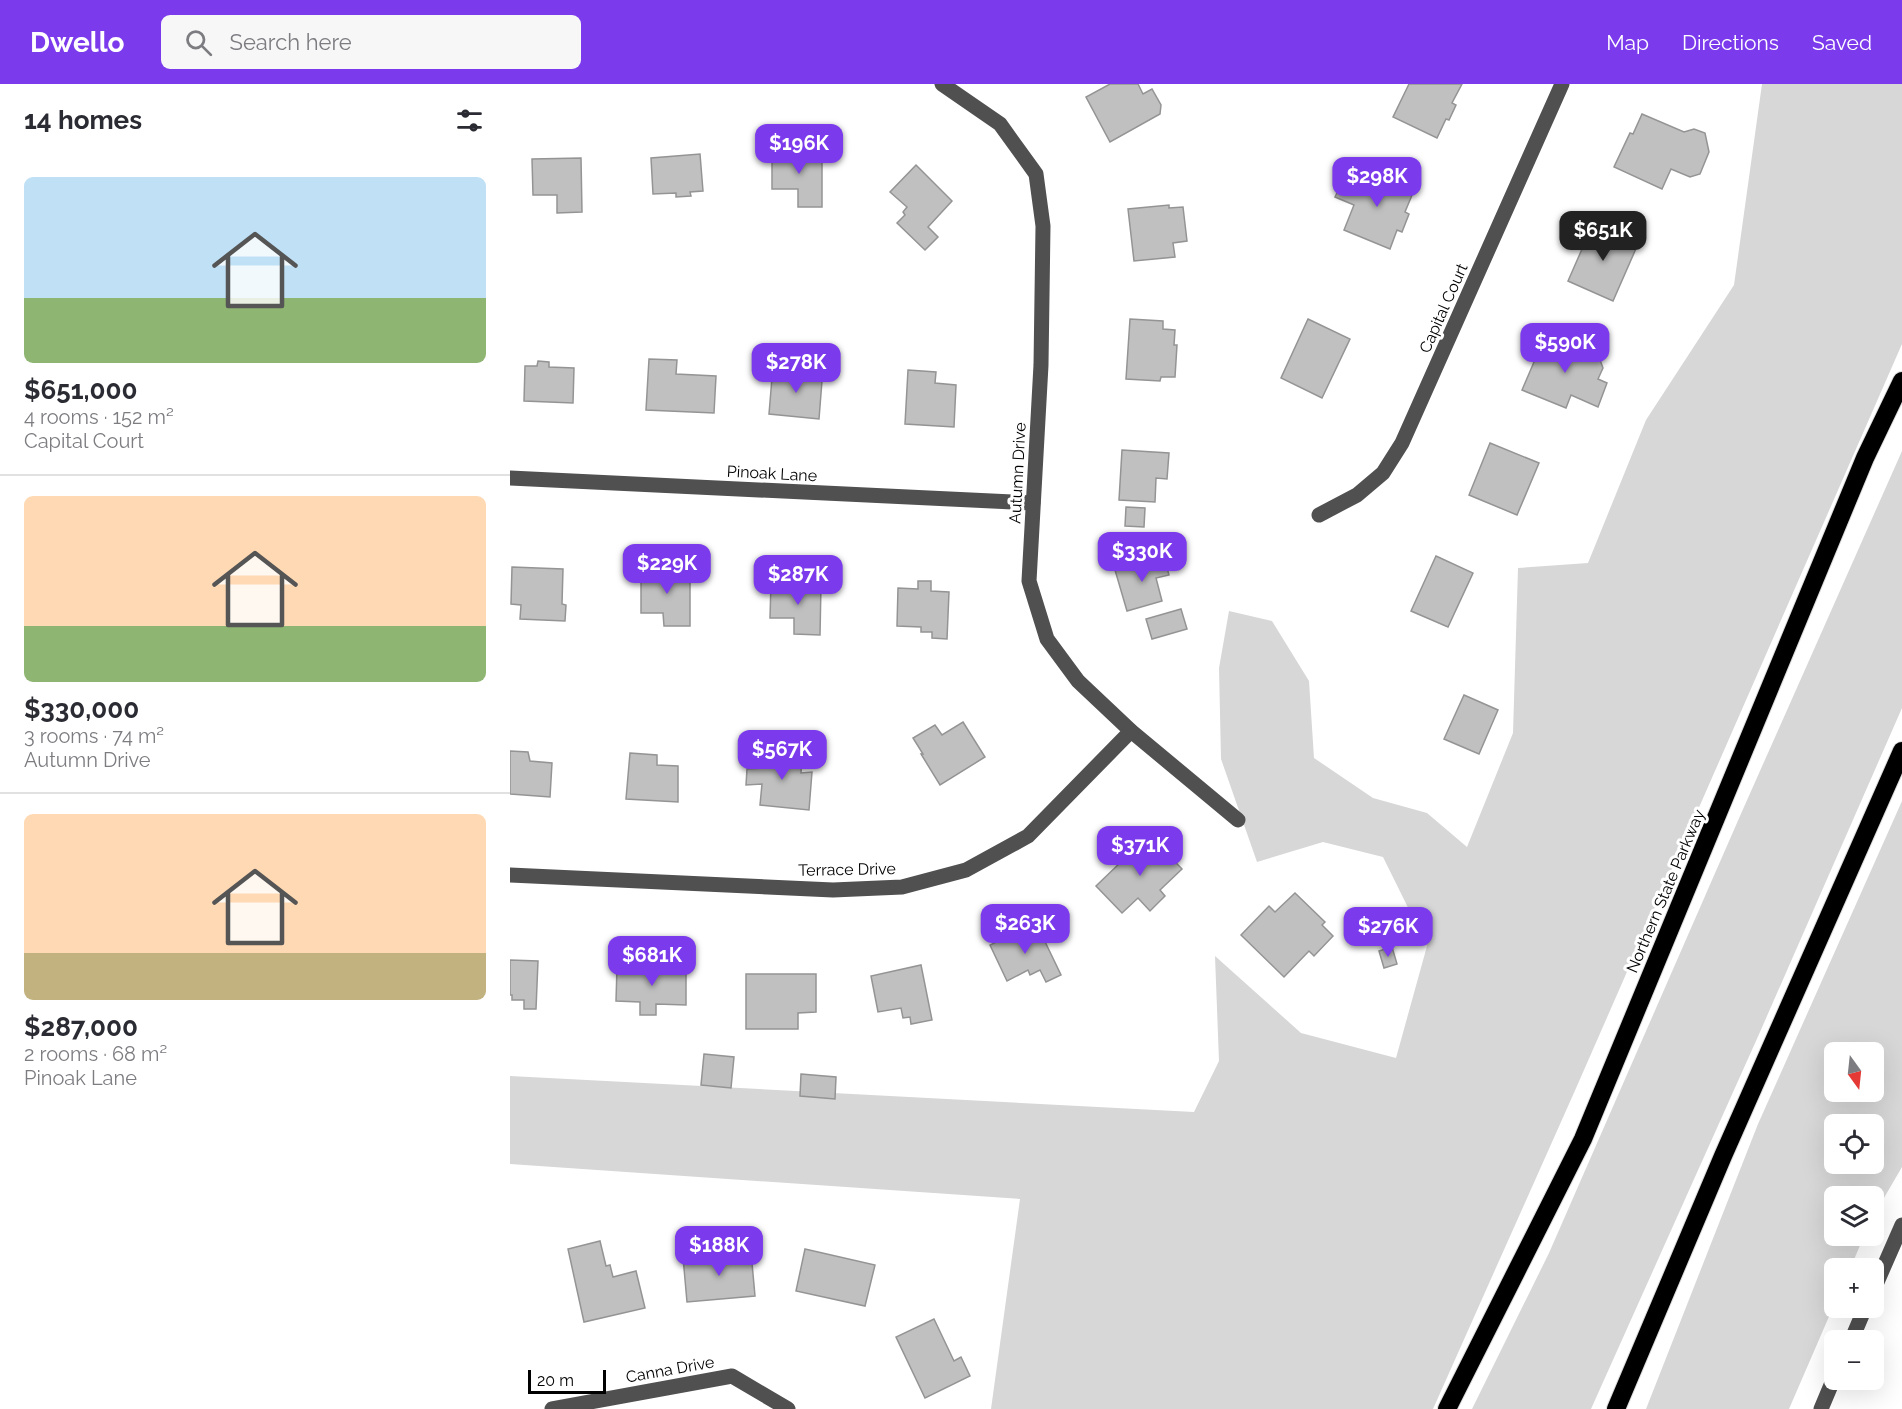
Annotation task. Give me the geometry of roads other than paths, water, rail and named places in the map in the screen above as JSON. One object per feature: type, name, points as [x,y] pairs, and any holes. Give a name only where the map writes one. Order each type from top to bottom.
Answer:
[{"type":"highway","name":"Northern State Parkway","points":[[1447,1409],[1583,1139],[1865,458],[1902,381]]},
{"type":"highway","points":[[1616,1409],[1723,1156],[1902,751]]},
{"type":"street","name":"Autumn Drive","points":[[942,84],[1000,124],[1036,174],[1043,226],[1041,364],[1029,581],[1047,639],[1078,681],[1131,731],[1238,820]]},
{"type":"street","name":"Capital Court","points":[[1319,515],[1357,495],[1383,473],[1402,443],[1562,84]]},
{"type":"street","name":"Pinoak Lane","points":[[510,478],[1033,503]]},
{"type":"street","name":"Terrace Drive","points":[[510,875],[833,890],[902,887],[966,870],[1028,836],[1131,731]]},
{"type":"street","points":[[1884,1266],[1902,1226]]},
{"type":"street","name":"Canna Drive","points":[[552,1409],[732,1376],[788,1409]]},
{"type":"street","points":[[1821,1409],[1829,1390]]}]
